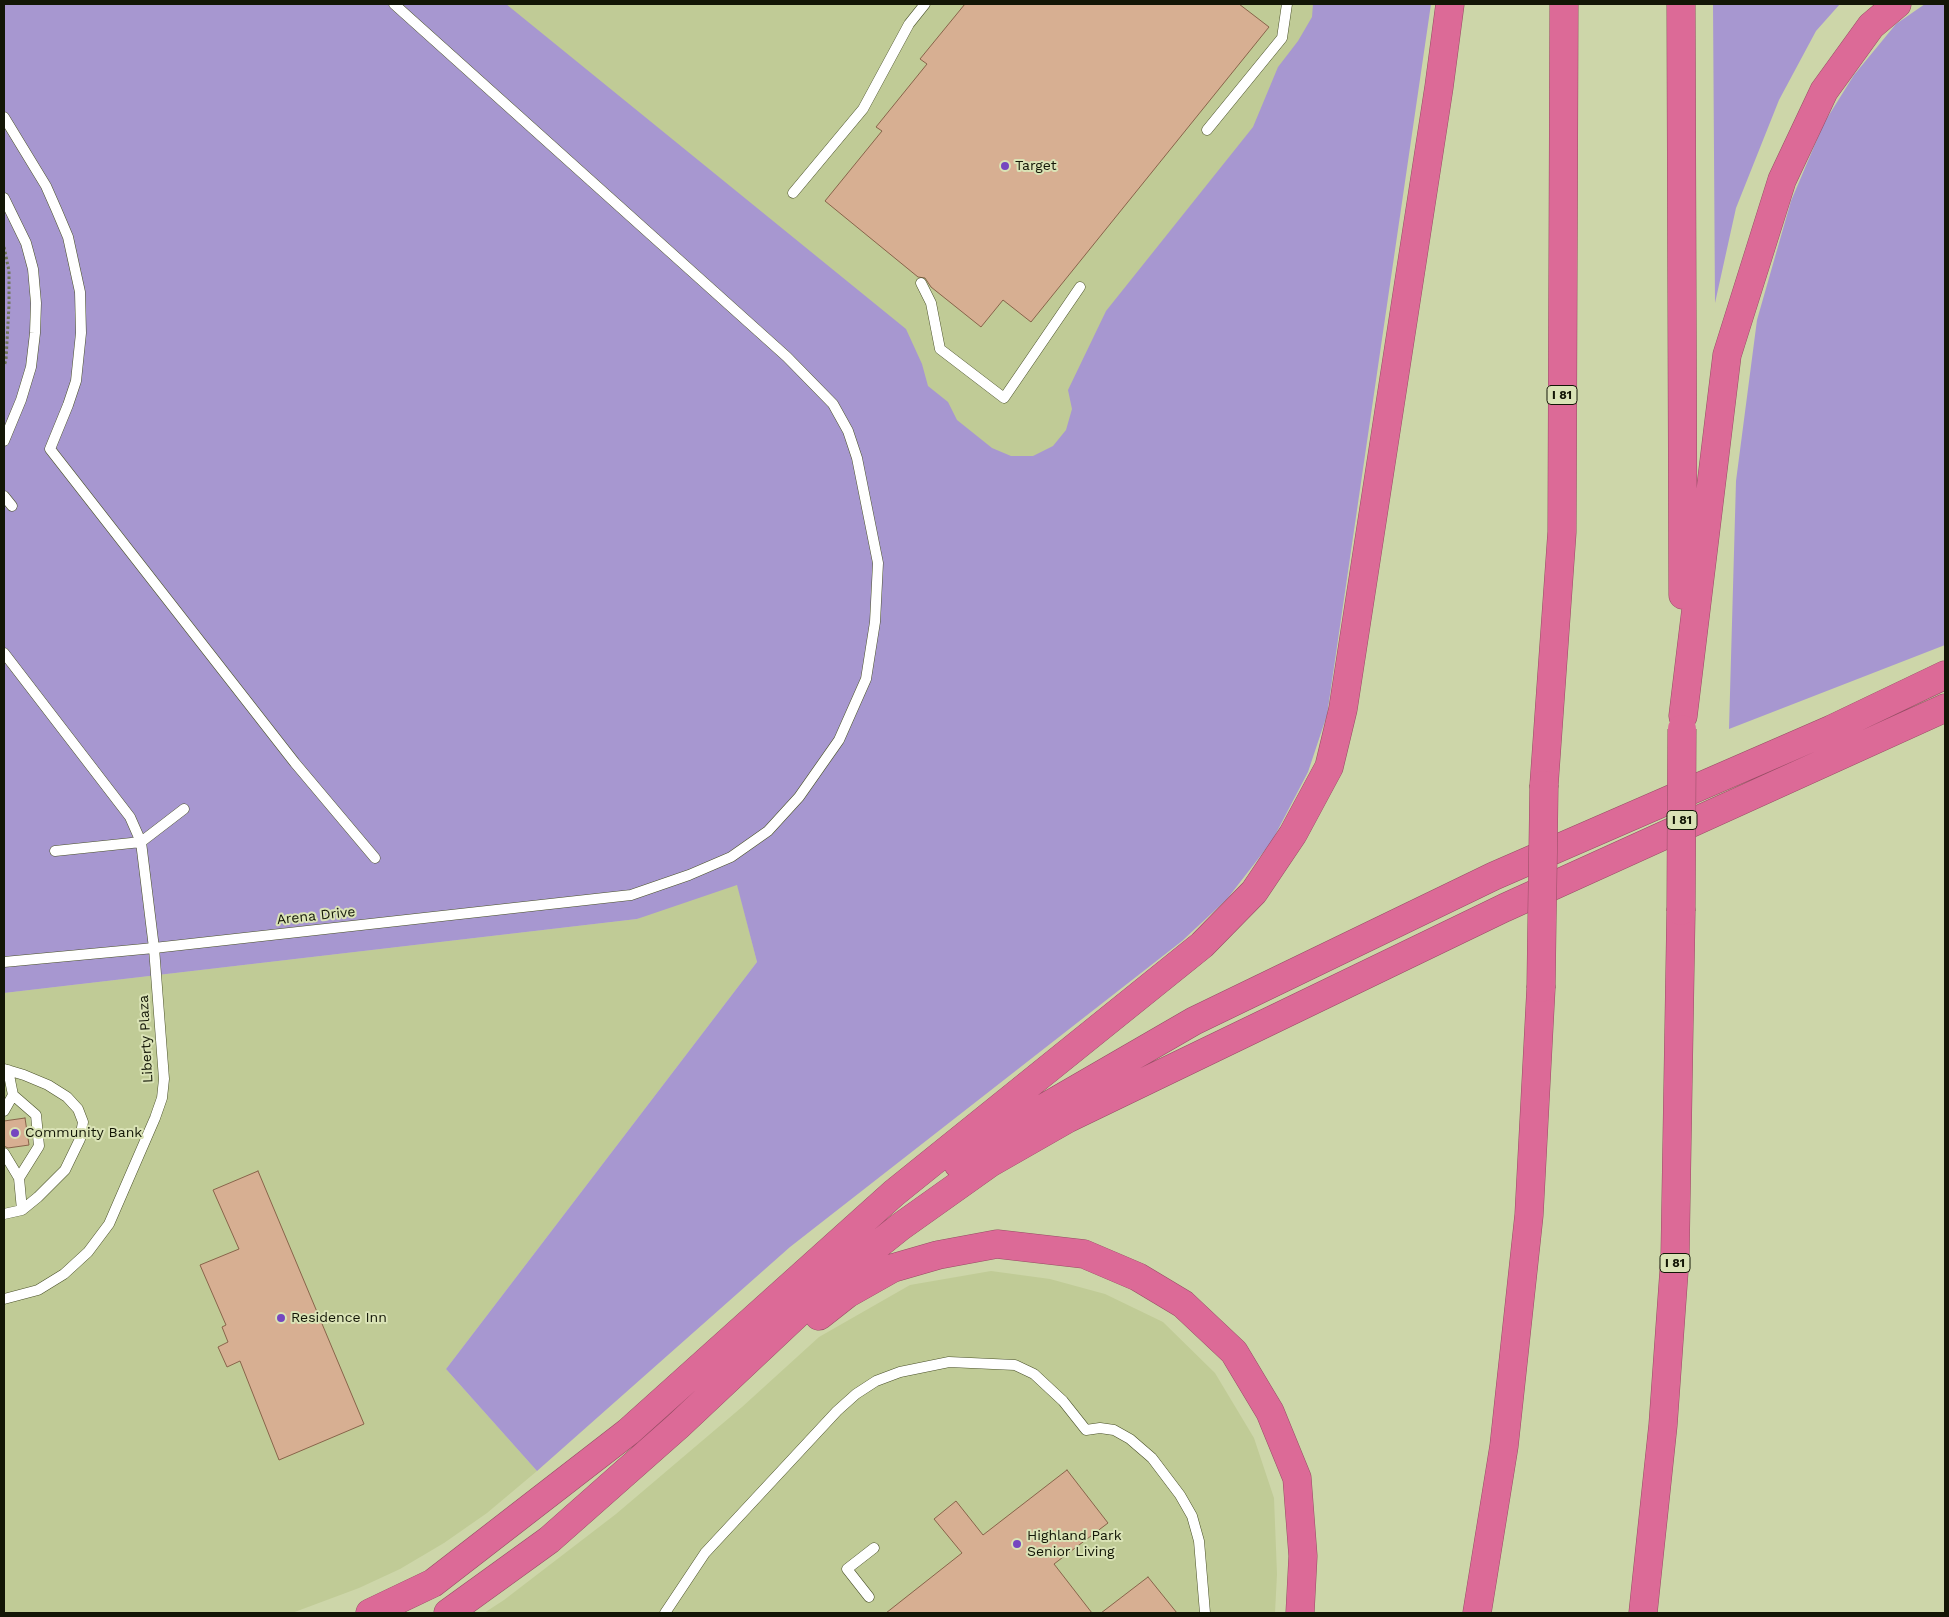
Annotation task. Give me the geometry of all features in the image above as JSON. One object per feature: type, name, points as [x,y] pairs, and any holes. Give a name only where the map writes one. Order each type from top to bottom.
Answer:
[{"type":"highway","points":[[370,1613],[433,1582],[628,1432],[894,1193],[1202,945],[1254,892],[1294,834],[1328,767],[1343,709],[1450,4]]},
{"type":"highway","name":"I 81","points":[[1477,1613],[1504,1446],[1529,1216],[1541,988],[1544,785],[1562,532],[1564,4]]},
{"type":"highway","name":"I 81","points":[[1642,1613],[1664,1425],[1675,1257],[1683,723],[1681,4]]},
{"type":"highway","points":[[1683,723],[1727,355],[1782,180],[1824,91],[1872,26],[1897,4]]},
{"type":"highway","points":[[658,1404],[839,1254],[997,1135],[1194,1021],[1494,876],[1832,729],[1945,675]]},
{"type":"highway","points":[[448,1613],[548,1540],[678,1426],[829,1284],[900,1227],[990,1163],[1050,1129],[1504,908],[1945,708]]},
{"type":"highway","points":[[678,1426],[847,1294],[893,1268],[938,1255],[997,1244],[1084,1254],[1138,1277],[1183,1304],[1234,1352],[1266,1405],[1297,1478],[1303,1556],[1300,1613]]},
{"type":"lane","name":"Arena Drive","points":[[4,962],[154,948],[631,894],[689,875],[731,857],[768,831],[800,797],[839,740],[866,679],[875,622],[878,563],[857,458],[848,431],[833,404],[804,374],[394,4]]},
{"type":"lane","points":[[793,192],[863,109],[909,24],[926,4]]},
{"type":"lane","points":[[1207,130],[1282,38],[1287,4]]},
{"type":"lane","points":[[4,117],[46,186],[57,211],[68,237],[80,292],[81,333],[76,381],[50,449],[295,763],[375,858]]},
{"type":"lane","points":[[4,198],[26,243],[33,269],[36,303],[31,367],[21,400],[4,441]]},
{"type":"lane","points":[[921,283],[931,303],[940,350],[1004,398],[1080,287]]},
{"type":"lane","points":[[4,496],[12,506]]},
{"type":"lane","name":"Liberty Plaza","points":[[4,654],[130,817],[141,842],[154,948],[164,1079],[162,1098],[155,1118],[109,1224],[88,1252],[64,1274],[38,1290],[4,1299]]},
{"type":"lane","points":[[55,851],[141,842],[184,809]]},
{"type":"lane","points":[[6,1070],[13,1096],[36,1115],[39,1146],[19,1178]]},
{"type":"lane","points":[[4,1214],[22,1210],[38,1198],[65,1170],[80,1139],[83,1122],[78,1109],[67,1097],[48,1084],[6,1070]]},
{"type":"lane","points":[[4,1111],[13,1096]]},
{"type":"lane","points":[[4,1153],[19,1178],[22,1210]]},
{"type":"lane","points":[[664,1613],[705,1554],[837,1411],[856,1394],[876,1381],[900,1372],[949,1362],[1015,1365],[1034,1374],[1063,1401],[1086,1430],[1100,1428],[1114,1430],[1130,1439],[1152,1458],[1180,1495],[1192,1516],[1199,1541],[1205,1613]]},
{"type":"lane","points":[[870,1597],[847,1569],[874,1548]]},
{"type":"path","points":[[4,247],[9,271],[6,360],[4,366]]},
{"type":"shaded area","points":[[4,4],[506,4],[906,329],[922,364],[928,386],[948,402],[957,420],[992,448],[1011,456],[1033,456],[1053,446],[1066,430],[1072,409],[1068,390],[1106,311],[1253,127],[1278,67],[1298,41],[1312,17],[1313,4],[1431,4],[1327,715],[1308,772],[1272,841],[1227,899],[1182,941],[790,1247],[537,1471],[446,1369],[757,962],[737,885],[637,919],[4,993]]},
{"type":"shaded area","points":[[452,4],[1343,4],[1035,491]]},
{"type":"shaded area","points":[[1713,4],[1840,4],[1816,31],[1779,100],[1736,208],[1715,303]]},
{"type":"shaded area","points":[[1925,4],[1945,4],[1945,645],[1729,729],[1736,481],[1757,320],[1791,201],[1824,123],[1854,75],[1896,24]]},
{"type":"shaded area","points":[[734,871],[757,962],[446,1369],[537,1471],[487,1513],[444,1543],[400,1569],[359,1588],[292,1613],[4,1613],[4,993],[637,919]]},
{"type":"shaded area","points":[[991,1271],[1050,1279],[1105,1294],[1163,1322],[1215,1373],[1254,1438],[1274,1498],[1277,1574],[1275,1613],[484,1613],[504,1600],[616,1514],[742,1407],[819,1337],[910,1285]]},
{"type":"building","name":"Target","points":[[965,4],[1239,4],[1269,27],[1031,322],[1003,300],[981,327],[931,287],[925,278],[918,277],[825,201],[882,131],[876,127],[927,64],[920,59]]},
{"type":"building","name":"Community Bank","points":[[25,1118],[29,1145],[8,1148],[4,1146],[4,1121]]},
{"type":"building","name":"Residence Inn","points":[[258,1171],[364,1424],[279,1460],[240,1361],[227,1367],[218,1347],[228,1342],[222,1327],[226,1325],[200,1265],[239,1249],[213,1190]]},
{"type":"building","name":"Highland Park Senior Living","points":[[1067,1470],[1108,1523],[1054,1564],[1092,1613],[886,1613],[962,1553],[934,1519],[956,1501],[983,1535]]},
{"type":"building","name":"Highland Park Senior Living","points":[[1148,1577],[1177,1613],[1101,1613]]},
{"type":"place","name":"Target","points":[[1005,166]]},
{"type":"place","name":"Community Bank","points":[[15,1133]]},
{"type":"place","name":"Residence Inn","points":[[281,1318]]},
{"type":"place","name":"Highland Park Senior Living","points":[[1017,1544]]}]
